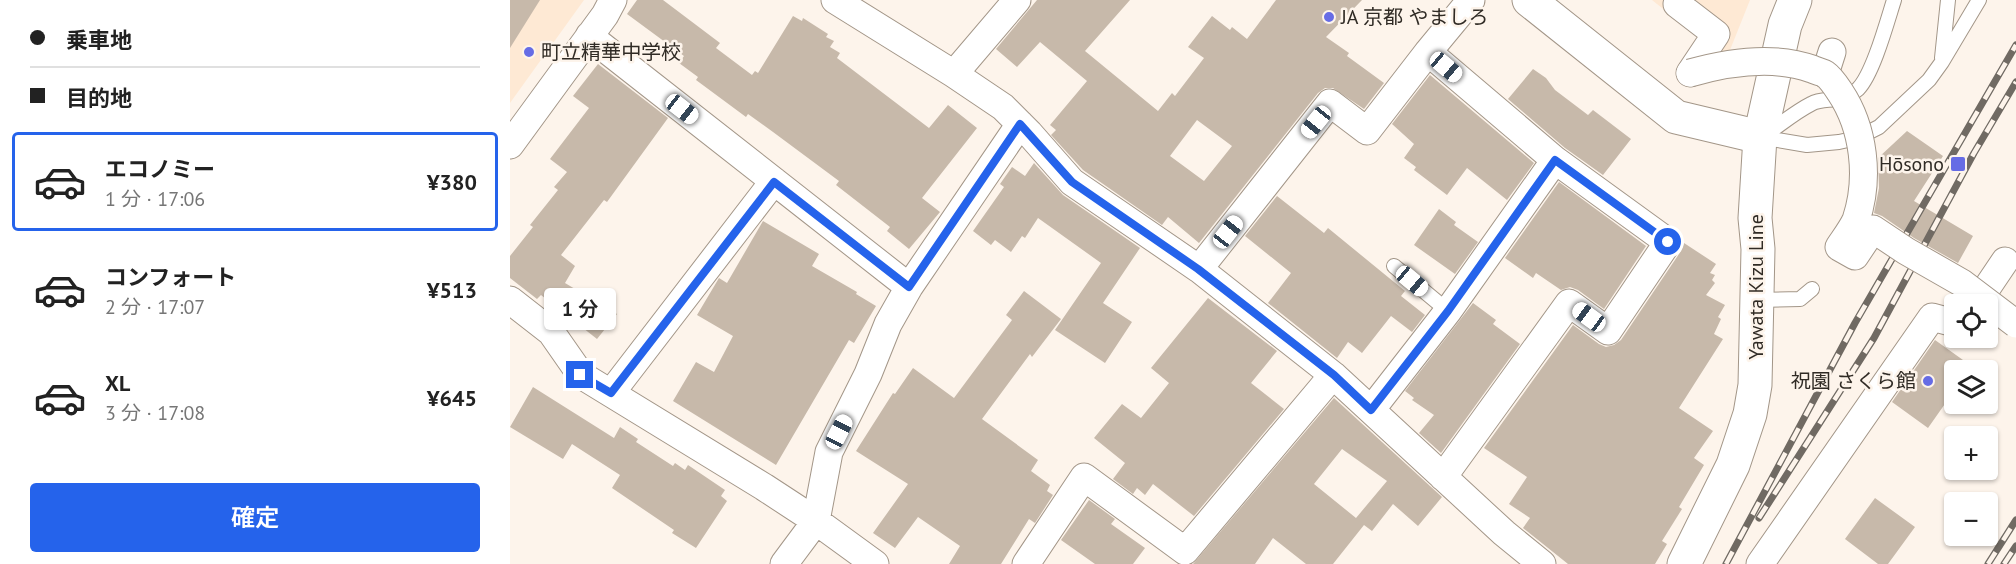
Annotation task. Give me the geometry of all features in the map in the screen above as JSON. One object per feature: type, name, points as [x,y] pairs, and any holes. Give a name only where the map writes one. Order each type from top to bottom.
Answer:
[{"type":"main road","points":[[1529,0],[1676,117],[1760,138]]},
{"type":"main road","name":"Yawata Kizu Line","points":[[1684,564],[1733,465],[1750,414],[1755,385],[1758,249],[1755,218],[1760,138],[1785,25],[1795,0]]},
{"type":"street","points":[[510,145],[605,15],[613,0]]},
{"type":"street","points":[[954,74],[1017,0]]},
{"type":"street","points":[[1198,269],[1330,103],[1367,131],[1428,52],[1472,0]]},
{"type":"street","points":[[1681,0],[1677,4],[1716,34],[1690,73],[1754,56],[1789,63],[1828,63],[1850,107],[1862,149],[1862,196],[1855,221],[1839,247],[1855,256],[1878,222],[1906,251],[1962,283],[2016,324]]},
{"type":"street","points":[[839,1],[1003,107],[1072,182],[1198,269],[1334,375],[1504,533],[1542,564]]},
{"type":"street","points":[[589,36],[909,287]]},
{"type":"street","points":[[1428,52],[1555,160],[1668,242],[1608,331],[1569,303],[1443,477]]},
{"type":"street","points":[[784,564],[816,521],[829,452],[868,374],[888,324],[909,287],[1020,124]]},
{"type":"street","points":[[1371,410],[1448,311],[1555,160]]},
{"type":"street","points":[[611,393],[774,182]]},
{"type":"street","points":[[1983,294],[2005,261]]},
{"type":"street","points":[[510,300],[551,332],[580,375],[816,521],[875,564]]},
{"type":"street","points":[[1760,564],[1932,317],[1944,320]]},
{"type":"street","points":[[1026,564],[1084,477],[1185,550],[1334,375]]},
{"type":"lane","points":[[1760,138],[1813,102],[1836,100],[1858,88],[1866,77],[1894,0]]},
{"type":"lane","points":[[1942,62],[1948,0]]},
{"type":"lane","points":[[1760,138],[1807,145],[1839,142],[1869,133],[1879,127],[1929,80],[1979,0]]},
{"type":"lane","points":[[1394,266],[1448,311]]},
{"type":"lane","points":[[1757,300],[1800,299],[1812,289]]},
{"type":"shaded area","name":"町立精華中学校","points":[[510,0],[584,0],[510,103]]},
{"type":"shaded area","points":[[1652,0],[1750,0],[1730,50],[1724,58]]},
{"type":"building","points":[[510,0],[540,0],[510,48]]},
{"type":"building","points":[[637,0],[663,0],[720,43],[716,48],[752,75],[755,71],[758,73],[793,16],[802,21],[803,18],[828,34],[826,37],[834,41],[830,47],[840,53],[837,58],[929,128],[948,105],[977,128],[922,198],[940,212],[909,249],[887,231],[890,227],[836,185],[839,181],[748,114],[746,117],[696,80],[698,77],[679,63],[684,56],[627,14]]},
{"type":"building","points":[[1037,0],[1130,0],[1085,51],[1158,111],[1172,93],[1175,96],[1204,58],[1188,47],[1212,16],[1230,30],[1232,27],[1247,39],[1276,0],[1362,0],[1326,37],[1349,53],[1347,56],[1384,83],[1364,109],[1333,88],[1325,88],[1318,93],[1199,243],[1168,217],[1162,225],[1083,170],[1051,135],[1056,130],[1050,125],[1087,81],[1040,42],[1017,67],[996,49]],"holes":[[[1197,120],[1232,146],[1204,181],[1170,156]]]},
{"type":"building","points":[[598,64],[668,118],[607,202],[604,200],[561,255],[575,266],[565,283],[617,314],[597,339],[541,295],[537,299],[510,278],[510,256],[533,227],[530,225],[558,190],[554,187],[567,172],[550,159],[589,108],[573,96]]},
{"type":"building","points":[[1533,69],[1546,78],[1555,90],[1588,115],[1593,110],[1631,139],[1603,175],[1565,148],[1508,99]]},
{"type":"building","points":[[1430,75],[1534,163],[1507,200],[1467,168],[1447,195],[1414,170],[1416,167],[1404,158],[1414,144],[1392,124]]},
{"type":"building","points":[[1907,131],[1943,156],[1914,201],[1973,236],[1958,263],[1874,213],[1879,188],[1878,158]]},
{"type":"building","points":[[1034,163],[1063,195],[1140,248],[1103,303],[1132,322],[1105,363],[1055,330],[1101,263],[1038,218],[1025,238],[1022,236],[1011,252],[995,240],[991,245],[973,231],[1004,187],[1000,184],[1012,167],[1025,176]]},
{"type":"building","points":[[1559,182],[1646,246],[1604,309],[1578,290],[1570,287],[1561,290],[1536,273],[1533,278],[1505,258]]},
{"type":"building","points":[[1277,196],[1324,233],[1328,228],[1405,291],[1401,296],[1425,315],[1412,332],[1391,316],[1362,353],[1348,342],[1337,358],[1268,303],[1291,273],[1245,236]]},
{"type":"building","points":[[1439,209],[1456,222],[1454,225],[1478,242],[1455,274],[1414,245]]},
{"type":"building","points":[[763,221],[819,254],[812,266],[857,292],[856,294],[876,306],[854,343],[849,340],[776,465],[673,401],[696,362],[714,372],[733,336],[697,315],[719,278],[727,283]]},
{"type":"building","points":[[1684,243],[1716,264],[1710,273],[1715,275],[1712,280],[1715,283],[1706,295],[1725,305],[1718,317],[1721,319],[1714,334],[1723,339],[1679,408],[1713,431],[1694,458],[1704,465],[1679,507],[1682,509],[1662,541],[1667,544],[1655,564],[1568,564],[1523,528],[1530,518],[1509,504],[1527,477],[1484,448],[1573,325],[1606,347],[1621,340],[1681,251]]},
{"type":"building","points":[[1024,291],[1061,319],[1032,357],[1030,354],[982,419],[1038,460],[1031,471],[1050,485],[1047,491],[1053,495],[1035,523],[1029,519],[1001,564],[949,564],[960,546],[918,517],[895,548],[873,533],[908,484],[856,451],[893,393],[895,394],[913,368],[954,398],[1012,320],[1006,315]]},
{"type":"building","points":[[1208,298],[1277,351],[1251,383],[1284,409],[1194,516],[1153,484],[1145,495],[1137,488],[1133,494],[1113,479],[1125,463],[1094,438],[1122,404],[1141,418],[1169,383],[1151,368]]},
{"type":"building","points":[[1473,303],[1496,320],[1493,324],[1520,344],[1441,453],[1419,433],[1434,415],[1412,400],[1414,398],[1405,391]]},
{"type":"building","name":"祝園 さくら館","points":[[1935,340],[1963,360],[1944,360],[1944,405],[1928,428],[1892,402]]},
{"type":"building","points":[[533,387],[614,438],[620,427],[638,439],[636,442],[673,466],[675,463],[685,470],[688,465],[725,490],[721,496],[727,501],[696,548],[672,533],[674,530],[612,488],[620,475],[572,444],[563,459],[510,427]]},
{"type":"building","points":[[1334,398],[1442,497],[1418,526],[1393,504],[1372,531],[1364,525],[1333,564],[1306,564],[1273,538],[1255,564],[1193,564]],"holes":[[[1342,449],[1387,481],[1356,518],[1314,484]]]},
{"type":"building","points":[[1875,498],[1915,527],[1888,564],[1878,564],[1845,539]]},
{"type":"building","points":[[1089,500],[1115,519],[1111,524],[1145,548],[1133,564],[1095,564],[1061,540]]},
{"type":"railway","points":[[1726,564],[1855,323],[2016,45]]},
{"type":"railway","points":[[1759,518],[1874,338],[1974,153],[2016,82]]},
{"type":"railway","points":[[1988,564],[2016,520]]},
{"type":"railway","points":[[2004,564],[2016,546]]},
{"type":"place","name":"JA 京都 やましろ","points":[[1329,17]]},
{"type":"place","name":"町立精華中学校","points":[[529,52]]},
{"type":"place","name":"Hōsono","points":[[1958,164]]},
{"type":"place","name":"祝園 さくら館","points":[[1928,381]]},
{"type":"route","points":[[580,375],[611,393],[774,182],[909,287],[1020,124],[1072,182],[1198,269],[1334,375],[1371,410],[1448,311],[1555,160],[1668,242]]}]
